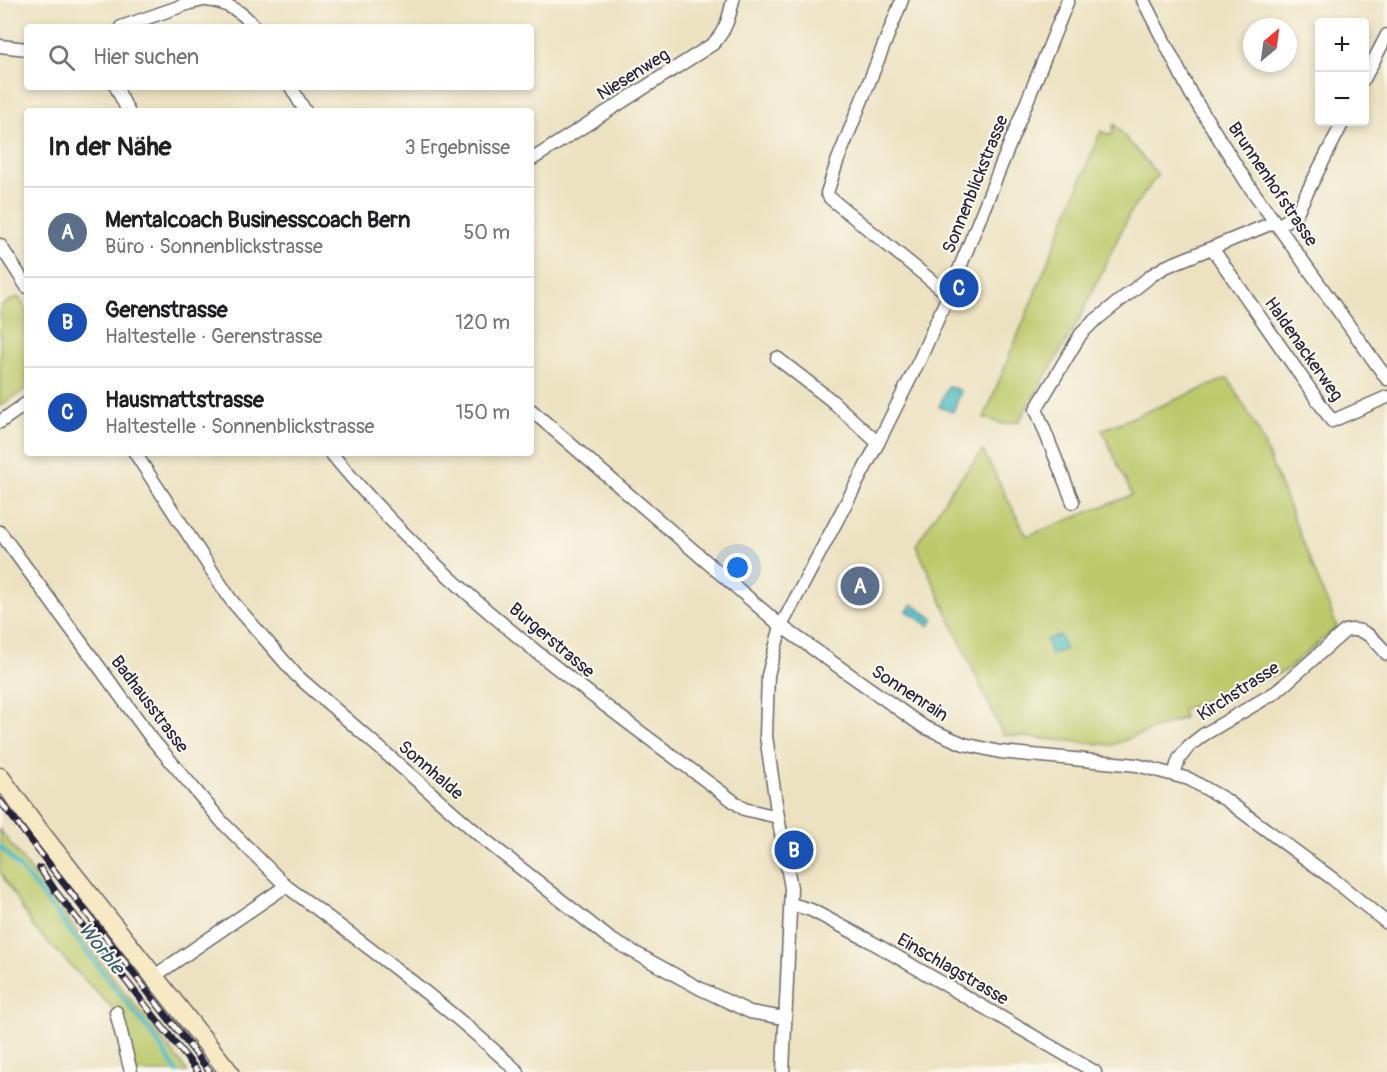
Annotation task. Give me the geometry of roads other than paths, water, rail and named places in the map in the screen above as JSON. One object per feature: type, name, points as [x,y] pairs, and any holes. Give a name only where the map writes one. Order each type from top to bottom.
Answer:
[{"type":"main road","points":[[0,777],[40,832],[229,1072]]},
{"type":"street","points":[[130,24],[206,0],[218,2],[236,10],[251,24]]},
{"type":"street","name":"Niesenweg","points":[[534,158],[713,44],[727,26],[733,0]]},
{"type":"street","points":[[902,0],[837,162],[827,193],[830,198],[949,296]]},
{"type":"street","name":"Sonnenblickstrasse","points":[[783,1072],[791,888],[766,736],[768,675],[781,626],[878,443],[949,296],[1068,0]]},
{"type":"street","name":"Brunnenhofstrasse","points":[[1143,0],[1191,94],[1248,183],[1387,379]]},
{"type":"street","points":[[1368,72],[1387,35]]},
{"type":"street","points":[[0,46],[24,49]]},
{"type":"street","points":[[118,90],[127,108]]},
{"type":"street","points":[[293,90],[303,108]]},
{"type":"street","points":[[1073,502],[1036,409],[1074,343],[1092,323],[1158,271],[1277,224],[1296,214],[1341,126]]},
{"type":"street","points":[[0,244],[24,282]]},
{"type":"street","name":"Haldenackerweg","points":[[1212,248],[1332,421],[1387,398]]},
{"type":"street","points":[[777,358],[837,406],[878,443]]},
{"type":"street","points":[[0,422],[24,405]]},
{"type":"street","name":"Sonnenrain","points":[[534,413],[781,626],[924,727],[964,744],[1000,752],[1137,765],[1174,774],[1203,786],[1226,800],[1387,923]]},
{"type":"street","name":"Sonnhalde","points":[[137,456],[231,600],[296,675],[485,840],[610,939],[699,988],[750,1012],[784,1017]]},
{"type":"street","name":"Burgerstrasse","points":[[334,456],[408,537],[480,604],[568,679],[744,809],[778,817]]},
{"type":"street","name":"Badhausstrasse","points":[[0,532],[152,739],[223,823],[286,886],[470,1027],[518,1072]]},
{"type":"street","name":"Kirchstrasse","points":[[1174,774],[1179,759],[1189,746],[1203,735],[1276,692],[1340,634],[1351,630],[1365,632],[1387,654]]},
{"type":"street","points":[[153,977],[286,886]]},
{"type":"street","name":"Einschlagstrasse","points":[[791,904],[811,910],[870,941],[1095,1072]]},
{"type":"street","points":[[116,1012],[131,1072]]},
{"type":"water","points":[[948,386],[961,391],[953,412],[939,407]]},
{"type":"water","points":[[912,604],[934,619],[929,626],[907,611]]},
{"type":"water","points":[[1060,635],[1066,649],[1051,655],[1046,640]]},
{"type":"waterway","name":"Worble","points":[[0,846],[26,875],[154,1037],[177,1072]]},
{"type":"railway","points":[[0,801],[210,1072]]},
{"type":"railway","points":[[40,868],[56,892],[198,1072]]},
{"type":"place","name":"Hausmattstrasse","points":[[959,288]]},
{"type":"place","name":"Mentalcoach Businesscoach Bern","points":[[860,586]]},
{"type":"place","name":"Gerenstrasse","points":[[794,850]]}]
